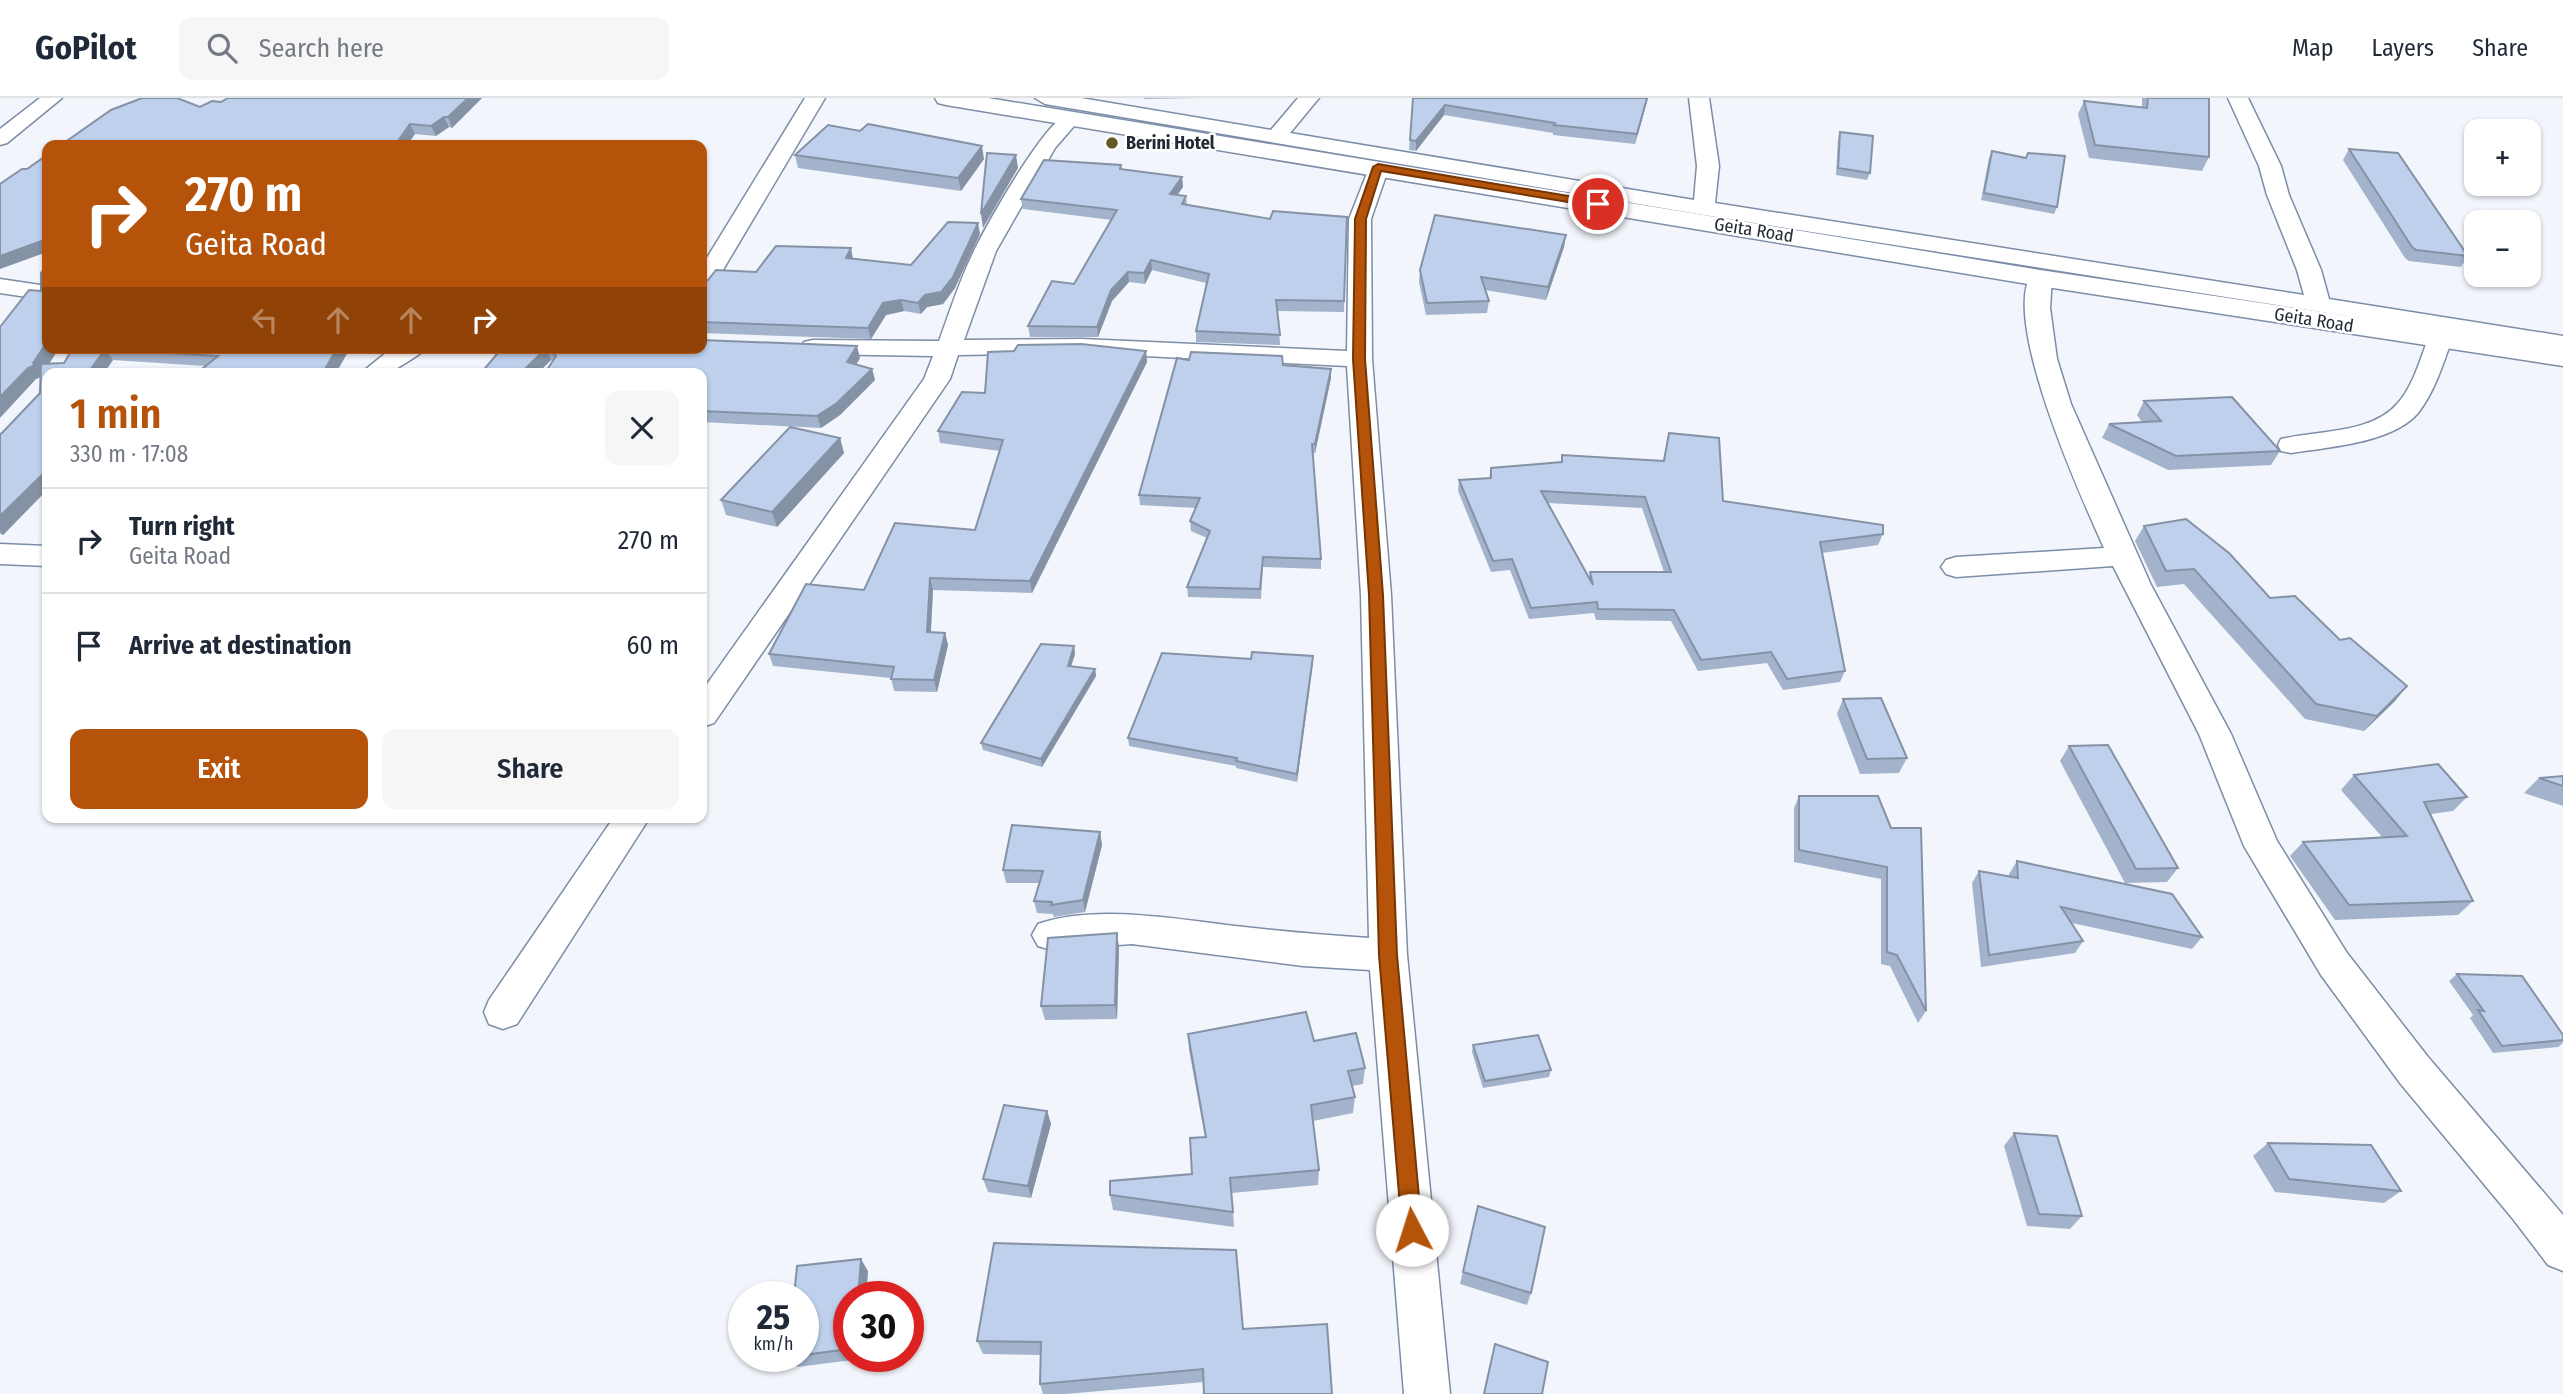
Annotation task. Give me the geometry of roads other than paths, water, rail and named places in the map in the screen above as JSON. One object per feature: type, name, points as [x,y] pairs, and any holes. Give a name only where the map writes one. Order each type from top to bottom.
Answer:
[{"type":"highway","name":"Geita Road","points":[[946,98],[2040,278],[2563,357]]},
{"type":"street","points":[[0,139],[52,98]]},
{"type":"street","points":[[707,277],[815,98]]},
{"type":"street","points":[[1045,98],[1704,208],[2563,344]]},
{"type":"street","points":[[1277,136],[1309,98]]},
{"type":"street","points":[[1699,98],[1708,166],[1704,208]]},
{"type":"street","points":[[2238,98],[2270,166],[2278,195],[2309,270],[2318,304]]},
{"type":"street","points":[[707,708],[937,379],[985,251],[1047,145],[1071,118]]},
{"type":"street","points":[[1378,167],[1360,219],[1359,359],[1376,595],[1388,955],[1427,1394]]},
{"type":"street","points":[[2040,278],[2038,308],[2044,359],[2050,382],[2123,556],[2215,734],[2262,846],[2334,964],[2414,1070],[2528,1204],[2563,1250]]},
{"type":"street","points":[[0,286],[42,292]]},
{"type":"street","points":[[2291,445],[2386,425],[2402,416],[2418,391],[2441,339]]},
{"type":"street","points":[[792,346],[950,349],[1082,346],[1359,359]]},
{"type":"street","points":[[380,368],[400,354]]},
{"type":"street","points":[[0,554],[42,556]]},
{"type":"street","points":[[1956,567],[2123,556]]},
{"type":"street","points":[[503,1012],[629,823]]},
{"type":"street","points":[[1051,934],[1132,929],[1303,950],[1388,955]]},
{"type":"place","name":"Berini Hotel","points":[[1112,143]]}]
